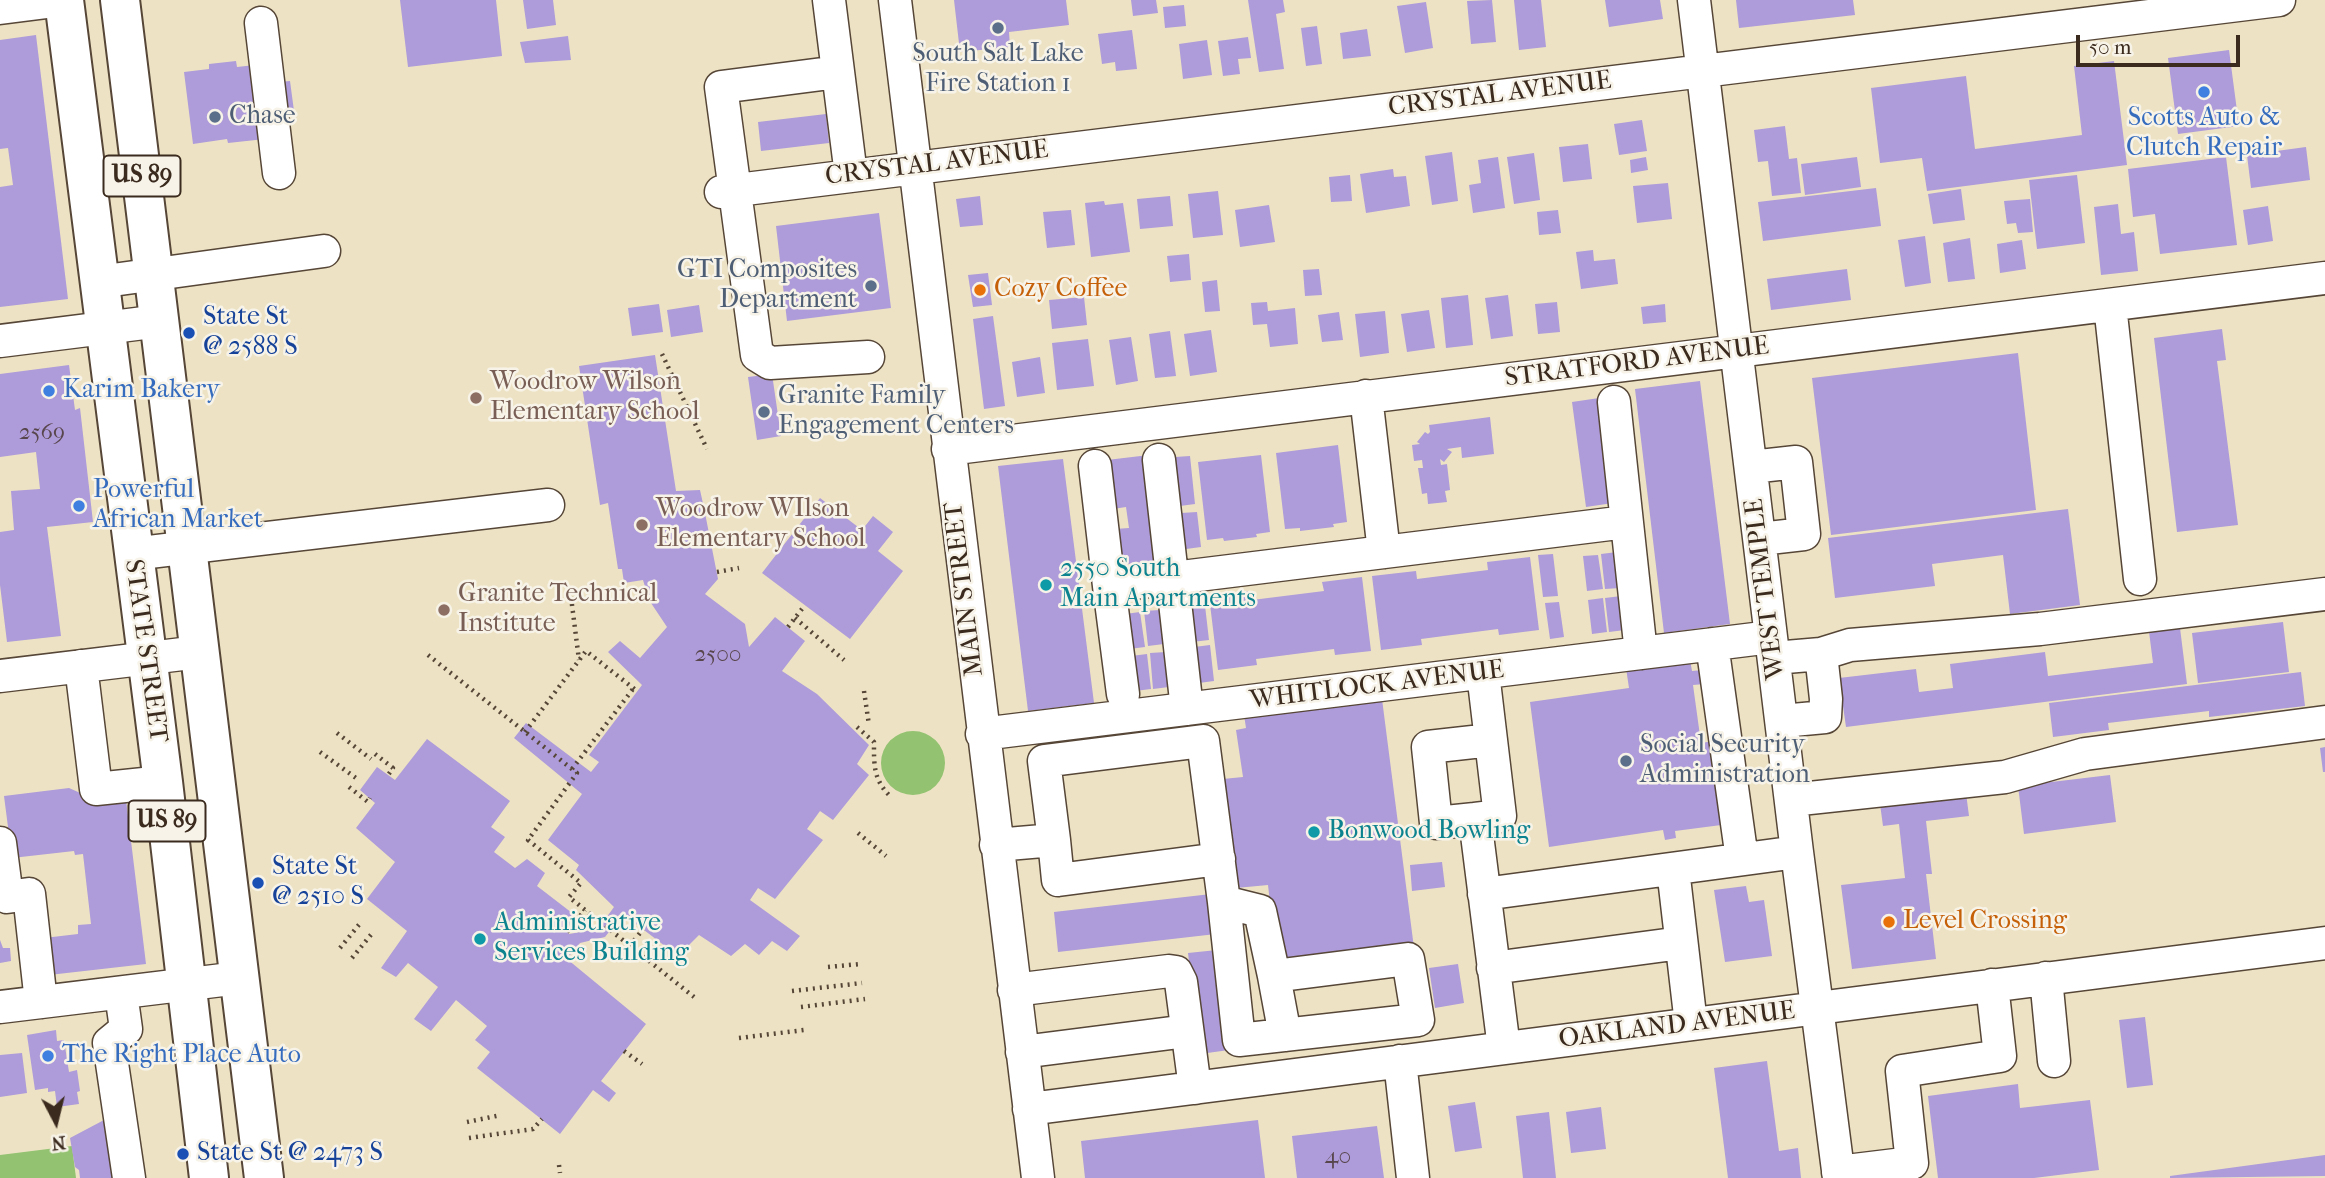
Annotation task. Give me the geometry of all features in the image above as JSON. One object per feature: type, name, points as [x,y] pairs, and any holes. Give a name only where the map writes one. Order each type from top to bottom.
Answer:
[{"type":"main road","name":"STATE STREET","points":[[63,0],[163,782],[209,1178]]},
{"type":"main road","name":"STATE STREET","points":[[120,0],[264,1178]]},
{"type":"street","points":[[0,8],[63,0]]},
{"type":"street","points":[[829,0],[850,175]]},
{"type":"street","name":"MAIN STREET","points":[[895,0],[1038,1178]]},
{"type":"street","name":"WEST TEMPLE","points":[[1694,0],[1797,852],[1839,1175]]},
{"type":"street","name":"CRYSTAL AVENUE","points":[[728,191],[2273,0]]},
{"type":"street","points":[[261,23],[279,173]]},
{"type":"street","points":[[838,72],[721,87],[728,191],[757,355],[770,363],[867,357]]},
{"type":"street","points":[[98,282],[324,251]]},
{"type":"street","name":"STRATFORD AVENUE","points":[[948,449],[2325,278]]},
{"type":"street","points":[[2110,305],[2140,579]]},
{"type":"street","points":[[0,341],[160,321]]},
{"type":"street","points":[[1366,396],[1384,552]]},
{"type":"street","points":[[1614,401],[1641,653]]},
{"type":"street","points":[[1159,460],[1187,709]]},
{"type":"street","points":[[1751,467],[1796,461],[1804,534],[1760,539]]},
{"type":"street","points":[[1095,466],[1123,694]]},
{"type":"street","points":[[132,554],[548,505]]},
{"type":"street","points":[[1110,586],[1626,522]]},
{"type":"street","name":"WHITLOCK AVENUE","points":[[982,734],[1712,644],[1821,654],[1850,645],[2040,629],[2325,594]]},
{"type":"street","points":[[1712,644],[1742,859]]},
{"type":"street","points":[[0,676],[199,652]]},
{"type":"street","points":[[1782,721],[1825,716],[1821,654]]},
{"type":"street","points":[[81,666],[96,789],[163,782]]},
{"type":"street","points":[[1483,673],[1491,740],[1500,816],[1436,823],[1428,747],[1491,740]]},
{"type":"street","points":[[1791,800],[2005,777],[2085,754],[2325,722]]},
{"type":"street","points":[[1219,859],[1058,880],[1044,761],[1203,741],[1219,859],[1238,1040],[1418,1020],[1408,959],[1274,976]]},
{"type":"street","points":[[1475,819],[1504,1048]]},
{"type":"street","points":[[996,845],[1054,840]]},
{"type":"street","points":[[0,843],[7,897],[29,894],[41,1002]]},
{"type":"street","points":[[1484,894],[1797,852]]},
{"type":"street","points":[[1673,869],[1691,1024]]},
{"type":"street","points":[[1224,902],[1259,911],[1285,1035]]},
{"type":"street","points":[[1493,968],[1681,943]]},
{"type":"street","name":"OAKLAND AVENUE","points":[[1029,1109],[2325,943]]},
{"type":"street","points":[[1014,990],[1176,972],[1181,982],[1195,1088]]},
{"type":"street","points":[[0,1007],[239,978]]},
{"type":"street","points":[[2046,978],[2054,1061]]},
{"type":"street","points":[[1839,1175],[1912,1163],[1902,1071],[2000,1056],[1992,985]]},
{"type":"street","points":[[121,993],[126,1029],[108,1043],[128,1178]]},
{"type":"street","points":[[1022,1052],[1187,1031]]},
{"type":"street","points":[[1400,1061],[1413,1178]]},
{"type":"path","points":[[662,354],[707,449]]},
{"type":"path","points":[[717,572],[739,568]]},
{"type":"path","points":[[570,597],[579,661]]},
{"type":"path","points":[[788,627],[806,605]]},
{"type":"path","points":[[795,618],[844,660]]},
{"type":"path","points":[[525,732],[586,651],[635,690],[572,769]]},
{"type":"path","points":[[428,655],[577,773],[528,841],[581,883],[569,898],[694,997]]},
{"type":"path","points":[[864,691],[869,725]]},
{"type":"path","points":[[857,727],[874,742],[874,769],[879,785],[889,795]]},
{"type":"path","points":[[337,733],[393,768],[388,775]]},
{"type":"path","points":[[320,752],[356,778]]},
{"type":"path","points":[[349,787],[368,802],[370,799]]},
{"type":"path","points":[[858,833],[886,856]]},
{"type":"path","points":[[568,932],[585,910]]},
{"type":"path","points":[[340,948],[362,921]]},
{"type":"path","points":[[630,946],[643,929]]},
{"type":"path","points":[[352,958],[374,931]]},
{"type":"path","points":[[828,967],[860,964]]},
{"type":"path","points":[[792,991],[863,983]]},
{"type":"path","points":[[801,1007],[865,999]]},
{"type":"path","points":[[739,1038],[804,1030]]},
{"type":"path","points":[[624,1052],[642,1064]]},
{"type":"path","points":[[467,1122],[501,1115]]},
{"type":"path","points":[[469,1138],[533,1129],[542,1119]]},
{"type":"path","points":[[559,1165],[560,1173]]},
{"type":"green space","points":[[913,731],[936,740],[945,763],[936,786],[913,795],[890,786],[881,763],[890,740]]},
{"type":"green space","points":[[72,1146],[76,1178],[0,1178],[0,1155]]},
{"type":"building","points":[[400,0],[496,0],[502,56],[408,67]]},
{"type":"building","points":[[523,0],[553,0],[556,25],[527,29]]},
{"type":"building","name":"South Salt Lake Fire Station 1","points":[[954,0],[1066,0],[1069,25],[1009,32],[1010,47],[960,52]]},
{"type":"building","points":[[1131,0],[1156,0],[1158,13],[1133,16]]},
{"type":"building","points":[[1248,0],[1283,0],[1285,12],[1276,14],[1284,69],[1259,72]]},
{"type":"building","points":[[1492,0],[1496,42],[1471,44],[1467,1]]},
{"type":"building","points":[[1514,0],[1541,0],[1546,47],[1519,50]]},
{"type":"building","points":[[1605,0],[1660,0],[1663,19],[1609,27]]},
{"type":"building","points":[[1736,0],[1853,0],[1855,15],[1739,28]]},
{"type":"building","points":[[1426,2],[1433,48],[1405,53],[1397,6]]},
{"type":"building","points":[[1184,5],[1186,26],[1165,28],[1163,7]]},
{"type":"building","points":[[1317,26],[1322,64],[1306,66],[1301,28]]},
{"type":"building","points":[[1367,29],[1371,56],[1343,59],[1340,33]]},
{"type":"building","points":[[1132,30],[1137,69],[1116,71],[1115,62],[1102,64],[1098,34]]},
{"type":"building","points":[[36,35],[68,299],[0,307],[0,187],[13,185],[8,148],[0,149],[0,40]]},
{"type":"building","points":[[568,36],[571,60],[525,63],[520,42]]},
{"type":"building","points":[[1248,37],[1251,58],[1238,59],[1240,74],[1223,76],[1218,41]]},
{"type":"building","points":[[1207,40],[1212,75],[1183,79],[1179,44]]},
{"type":"building","name":"Scotts Auto & Clutch Repair","points":[[2229,50],[2239,126],[2178,134],[2168,58]]},
{"type":"building","points":[[236,61],[237,67],[255,65],[257,84],[290,81],[294,111],[262,115],[265,139],[228,143],[227,139],[193,144],[184,72],[209,69],[209,64]]},
{"type":"building","points":[[2114,61],[2127,165],[1927,191],[1922,158],[1880,163],[1871,88],[1966,76],[1975,149],[2082,135],[2074,66]]},
{"type":"building","points":[[826,114],[829,143],[761,151],[758,122]]},
{"type":"building","points":[[1642,120],[1647,151],[1619,155],[1614,124]]},
{"type":"building","points":[[1785,126],[1789,159],[1797,158],[1801,193],[1772,196],[1768,161],[1758,162],[1754,130]]},
{"type":"building","points":[[1588,144],[1592,179],[1563,182],[1559,147]]},
{"type":"building","points":[[2306,147],[2310,180],[2251,188],[2247,155]]},
{"type":"building","points":[[1452,152],[1458,201],[1432,205],[1425,156]]},
{"type":"building","points":[[1534,153],[1540,200],[1514,204],[1507,157]]},
{"type":"building","points":[[1498,157],[1505,208],[1473,213],[1469,185],[1481,183],[1478,160]]},
{"type":"building","points":[[1646,157],[1648,170],[1631,173],[1630,160]]},
{"type":"building","points":[[1857,157],[1861,187],[1805,195],[1801,164]]},
{"type":"building","points":[[2226,157],[2237,245],[2160,254],[2155,214],[2133,217],[2128,169]]},
{"type":"building","points":[[1393,169],[1394,177],[1406,176],[1410,206],[1366,213],[1360,174]]},
{"type":"building","points":[[1350,175],[1352,201],[1331,202],[1329,177]]},
{"type":"building","points":[[2077,175],[2085,243],[2037,249],[2029,180]]},
{"type":"building","points":[[1668,183],[1672,219],[1637,223],[1633,186]]},
{"type":"building","points":[[1876,188],[1881,226],[1763,241],[1758,202]]},
{"type":"building","points":[[1961,189],[1965,220],[1933,224],[1928,194]]},
{"type":"building","points":[[1218,191],[1223,235],[1193,238],[1188,194]]},
{"type":"building","points":[[980,196],[983,225],[960,227],[956,199]]},
{"type":"building","points":[[1170,196],[1173,226],[1140,229],[1137,199]]},
{"type":"building","points":[[2030,199],[2033,232],[2018,233],[2016,223],[2007,224],[2004,201]]},
{"type":"building","points":[[1104,201],[1105,205],[1123,203],[1130,252],[1091,257],[1085,203]]},
{"type":"building","points":[[2118,204],[2121,234],[2134,232],[2138,271],[2101,275],[2094,207]]},
{"type":"building","points":[[1269,205],[1275,242],[1240,247],[1235,210]]},
{"type":"building","points":[[2268,206],[2273,241],[2248,245],[2243,210]]},
{"type":"building","points":[[1071,210],[1075,245],[1047,248],[1043,212]]},
{"type":"building","points":[[1558,210],[1561,233],[1539,235],[1537,212]]},
{"type":"building","points":[[879,213],[891,308],[787,321],[776,226]]},
{"type":"building","points":[[1925,236],[1931,283],[1905,287],[1898,240]]},
{"type":"building","points":[[1970,238],[1975,279],[1948,282],[1943,243]]},
{"type":"building","points":[[2022,240],[2026,269],[2000,273],[1997,244]]},
{"type":"building","points":[[1593,250],[1594,261],[1615,259],[1618,284],[1581,289],[1576,252]]},
{"type":"building","points":[[1189,254],[1191,280],[1170,282],[1167,256]]},
{"type":"building","points":[[1319,269],[1322,295],[1305,296],[1303,270]]},
{"type":"building","points":[[1847,269],[1851,300],[1771,310],[1767,279]]},
{"type":"building","points":[[988,273],[992,305],[973,307],[968,275]]},
{"type":"building","points":[[1217,280],[1220,311],[1205,312],[1202,282]]},
{"type":"building","points":[[1468,295],[1473,345],[1446,348],[1441,298]]},
{"type":"building","points":[[1508,295],[1513,336],[1491,339],[1485,298]]},
{"type":"building","points":[[1084,297],[1087,325],[1052,329],[1049,300]]},
{"type":"building","points":[[1267,302],[1268,311],[1295,308],[1298,344],[1270,347],[1267,324],[1253,325],[1251,303]]},
{"type":"building","points":[[1557,302],[1560,332],[1538,334],[1535,304]]},
{"type":"building","points":[[659,304],[663,332],[632,336],[628,308]]},
{"type":"building","points":[[1665,304],[1666,322],[1643,324],[1641,307]]},
{"type":"building","points":[[699,305],[703,332],[671,337],[667,310]]},
{"type":"building","points":[[1429,310],[1435,348],[1407,352],[1401,314]]},
{"type":"building","points":[[1385,311],[1389,353],[1360,357],[1355,314]]},
{"type":"building","points":[[1339,312],[1343,340],[1322,342],[1318,315]]},
{"type":"building","points":[[993,316],[1005,406],[984,409],[973,319]]},
{"type":"building","points":[[2222,329],[2226,360],[2217,361],[2238,525],[2177,532],[2154,338]]},
{"type":"building","points":[[1211,330],[1217,372],[1190,376],[1184,334]]},
{"type":"building","points":[[1170,331],[1176,376],[1155,378],[1149,334]]},
{"type":"building","points":[[1131,337],[1138,381],[1116,385],[1109,340]]},
{"type":"building","points":[[1088,339],[1094,386],[1057,390],[1052,343]]},
{"type":"building","points":[[2018,353],[2036,510],[1831,535],[1812,378]]},
{"type":"building","points":[[655,355],[676,491],[700,490],[704,508],[718,579],[705,594],[745,624],[749,647],[775,617],[805,641],[782,671],[817,694],[869,745],[857,764],[869,775],[833,820],[820,811],[807,829],[823,840],[775,899],[758,888],[750,900],[800,936],[787,951],[772,941],[759,955],[745,944],[731,956],[699,935],[678,956],[623,914],[605,937],[580,943],[567,959],[646,1024],[601,1081],[616,1093],[609,1102],[593,1090],[560,1134],[477,1068],[490,1052],[475,1040],[487,1026],[456,1000],[431,1031],[414,1019],[438,987],[408,963],[396,977],[381,968],[407,931],[367,899],[395,862],[356,828],[375,803],[360,790],[377,767],[395,780],[427,739],[510,801],[491,827],[505,837],[494,852],[515,868],[527,859],[545,873],[537,886],[576,916],[566,930],[569,934],[598,929],[614,907],[576,870],[579,865],[548,840],[582,794],[514,738],[526,723],[591,772],[599,762],[589,755],[642,685],[608,652],[620,641],[640,658],[667,627],[649,600],[643,580],[624,583],[622,569],[618,569],[608,503],[600,505],[579,366]]},
{"type":"building","points":[[1040,357],[1045,393],[1017,397],[1012,362]]},
{"type":"building","points":[[69,365],[75,410],[80,408],[93,522],[47,527],[61,636],[7,642],[0,585],[0,532],[14,530],[11,491],[40,489],[36,452],[0,457],[0,374]]},
{"type":"building","points":[[772,374],[781,436],[757,440],[748,377]]},
{"type":"building","points":[[1700,381],[1730,624],[1664,633],[1635,389]]},
{"type":"building","points":[[1599,398],[1613,503],[1586,507],[1572,402]]},
{"type":"building","points":[[1490,417],[1494,454],[1462,458],[1461,447],[1447,449],[1452,452],[1444,462],[1440,459],[1441,465],[1447,464],[1450,490],[1445,491],[1447,502],[1428,504],[1427,493],[1422,494],[1418,468],[1423,468],[1422,460],[1414,461],[1412,445],[1420,444],[1417,442],[1425,432],[1430,432],[1429,425]]},
{"type":"building","points":[[1338,445],[1347,522],[1333,524],[1334,527],[1300,531],[1300,528],[1285,529],[1276,453]]},
{"type":"building","points":[[1149,455],[1163,560],[1120,565],[1115,529],[1129,528],[1126,507],[1113,509],[1107,460]]},
{"type":"building","points":[[1261,455],[1270,532],[1256,534],[1257,537],[1207,540],[1198,462]]},
{"type":"building","points":[[1190,456],[1195,504],[1180,506],[1175,457]]},
{"type":"building","name":"2550 South Main Apartments","points":[[1063,459],[1094,703],[1028,711],[998,466]]},
{"type":"building","points":[[820,498],[862,530],[873,516],[893,532],[878,551],[903,571],[850,639],[762,573]]},
{"type":"building","points":[[2068,509],[2080,605],[2010,614],[2003,555],[1932,564],[1935,586],[1835,598],[1828,538]]},
{"type":"building","points":[[1197,512],[1201,547],[1186,549],[1181,513]]},
{"type":"building","points":[[1617,552],[1620,588],[1605,589],[1601,554]]},
{"type":"building","points":[[1553,554],[1558,596],[1543,597],[1538,555]]},
{"type":"building","points":[[1598,555],[1603,589],[1587,591],[1583,556]]},
{"type":"building","points":[[1530,557],[1539,630],[1499,635],[1498,629],[1421,639],[1422,645],[1381,650],[1372,576],[1416,571],[1417,579],[1488,570],[1487,562]]},
{"type":"building","points":[[1362,577],[1371,651],[1335,655],[1334,649],[1256,659],[1257,665],[1218,670],[1209,596],[1251,591],[1252,600],[1324,591],[1322,582]]},
{"type":"building","points":[[1621,596],[1625,630],[1609,632],[1605,598]]},
{"type":"building","points":[[1204,597],[1209,640],[1192,642],[1188,598]]},
{"type":"building","points":[[1603,598],[1607,632],[1592,634],[1588,600]]},
{"type":"building","points":[[1559,602],[1564,637],[1550,639],[1545,603]]},
{"type":"building","points":[[1160,610],[1164,644],[1148,646],[1144,611]]},
{"type":"building","points":[[1140,612],[1145,647],[1129,649],[1125,614]]},
{"type":"building","points":[[2179,620],[2187,684],[1846,727],[1839,678],[1916,669],[1919,692],[1953,688],[1950,664],[2045,652],[2048,676],[2153,663],[2148,624]]},
{"type":"building","points":[[2283,622],[2289,672],[2198,683],[2192,633]]},
{"type":"building","points":[[1210,645],[1214,681],[1199,683],[1194,647]]},
{"type":"building","points":[[1166,652],[1169,687],[1153,689],[1150,653]]},
{"type":"building","points":[[1147,654],[1151,689],[1135,691],[1131,656]]},
{"type":"building","points":[[1690,660],[1692,671],[1703,670],[1705,684],[1693,685],[1701,743],[1720,740],[1729,824],[1675,831],[1676,838],[1665,840],[1663,830],[1549,847],[1530,702],[1629,688],[1626,668]]},
{"type":"building","points":[[2301,672],[2305,706],[2209,717],[2209,711],[2108,723],[2109,730],[2053,737],[2049,703]]},
{"type":"building","name":"Bonwood Bowling","points":[[1382,699],[1414,948],[1277,965],[1268,885],[1236,888],[1223,779],[1243,777],[1236,730],[1246,728],[1244,715]]},
{"type":"building","points":[[2325,747],[2325,772],[2323,772],[2320,748]]},
{"type":"building","points":[[2110,775],[2116,822],[2024,834],[2018,786]]},
{"type":"building","points":[[69,788],[103,803],[126,800],[146,964],[49,975],[44,938],[78,934],[78,925],[91,924],[83,854],[75,855],[74,851],[12,858],[4,796]]},
{"type":"building","name":"Level Crossing","points":[[1966,793],[1969,816],[1926,821],[1932,874],[1926,874],[1936,959],[1852,969],[1841,885],[1905,878],[1899,824],[1883,826],[1880,804]]},
{"type":"building","points":[[1442,862],[1445,887],[1412,891],[1410,865]]},
{"type":"building","points":[[1746,886],[1749,902],[1764,900],[1772,956],[1725,962],[1714,890]]},
{"type":"building","points":[[1211,894],[1216,934],[1058,952],[1054,912]]},
{"type":"building","points":[[0,940],[3,948],[10,948],[11,961],[0,963]]},
{"type":"building","points":[[1217,950],[1229,1050],[1200,1054],[1188,953]]},
{"type":"building","points":[[1458,964],[1464,1003],[1435,1008],[1429,968]]},
{"type":"building","points":[[2145,1017],[2153,1085],[2127,1088],[2119,1020]]},
{"type":"building","name":"The Right Place Auto","points":[[56,1030],[57,1041],[64,1040],[69,1072],[77,1070],[79,1104],[57,1107],[55,1091],[48,1092],[48,1088],[35,1090],[27,1035]]},
{"type":"building","points":[[22,1053],[27,1093],[0,1097],[0,1055]]},
{"type":"building","points":[[1767,1061],[1779,1151],[1798,1148],[1801,1178],[1728,1178],[1714,1068]]},
{"type":"building","points":[[2018,1084],[2020,1108],[2090,1100],[2099,1170],[2034,1178],[1938,1178],[1928,1096]]},
{"type":"building","points":[[1475,1102],[1482,1148],[1455,1152],[1448,1106]]},
{"type":"building","points":[[1601,1107],[1606,1149],[1571,1153],[1566,1112]]},
{"type":"building","points":[[1549,1112],[1556,1178],[1523,1178],[1516,1116]]},
{"type":"building","points":[[104,1120],[113,1178],[80,1178],[79,1170],[75,1167],[70,1138]]},
{"type":"building","points":[[1258,1120],[1265,1178],[1085,1178],[1081,1141]]},
{"type":"building","points":[[1377,1126],[1384,1178],[1297,1178],[1292,1136]]},
{"type":"building","points":[[2325,1155],[2325,1176],[2170,1178],[2170,1176]]},
{"type":"place","name":"South Salt Lake Fire Station 1","points":[[998,28]]},
{"type":"place","name":"Scotts Auto & Clutch Repair","points":[[2204,92]]},
{"type":"place","name":"Chase","points":[[215,117]]},
{"type":"place","name":"GTI Composites Department","points":[[871,286]]},
{"type":"place","name":"Cozy Coffee","points":[[980,290]]},
{"type":"place","name":"State St @ 2588 S","points":[[189,333]]},
{"type":"place","name":"Karim Bakery","points":[[49,391]]},
{"type":"place","name":"Woodrow Wilson Elementary School","points":[[476,398]]},
{"type":"place","name":"Granite Family Engagement Centers","points":[[764,412]]},
{"type":"place","name":"Powerful African Market","points":[[79,506]]},
{"type":"place","name":"Woodrow WIlson Elementary School","points":[[642,525]]},
{"type":"place","name":"2550 South Main Apartments","points":[[1046,585]]},
{"type":"place","name":"Granite Technical Institute","points":[[444,610]]},
{"type":"place","name":"Social Security Administration","points":[[1626,761]]},
{"type":"place","name":"Bonwood Bowling","points":[[1314,832]]},
{"type":"place","name":"State St @ 2510 S","points":[[258,883]]},
{"type":"place","name":"Level Crossing","points":[[1889,922]]},
{"type":"place","name":"Administrative Services Building","points":[[480,939]]},
{"type":"place","name":"The Right Place Auto","points":[[48,1056]]},
{"type":"place","name":"State St @ 2473 S","points":[[183,1154]]}]
